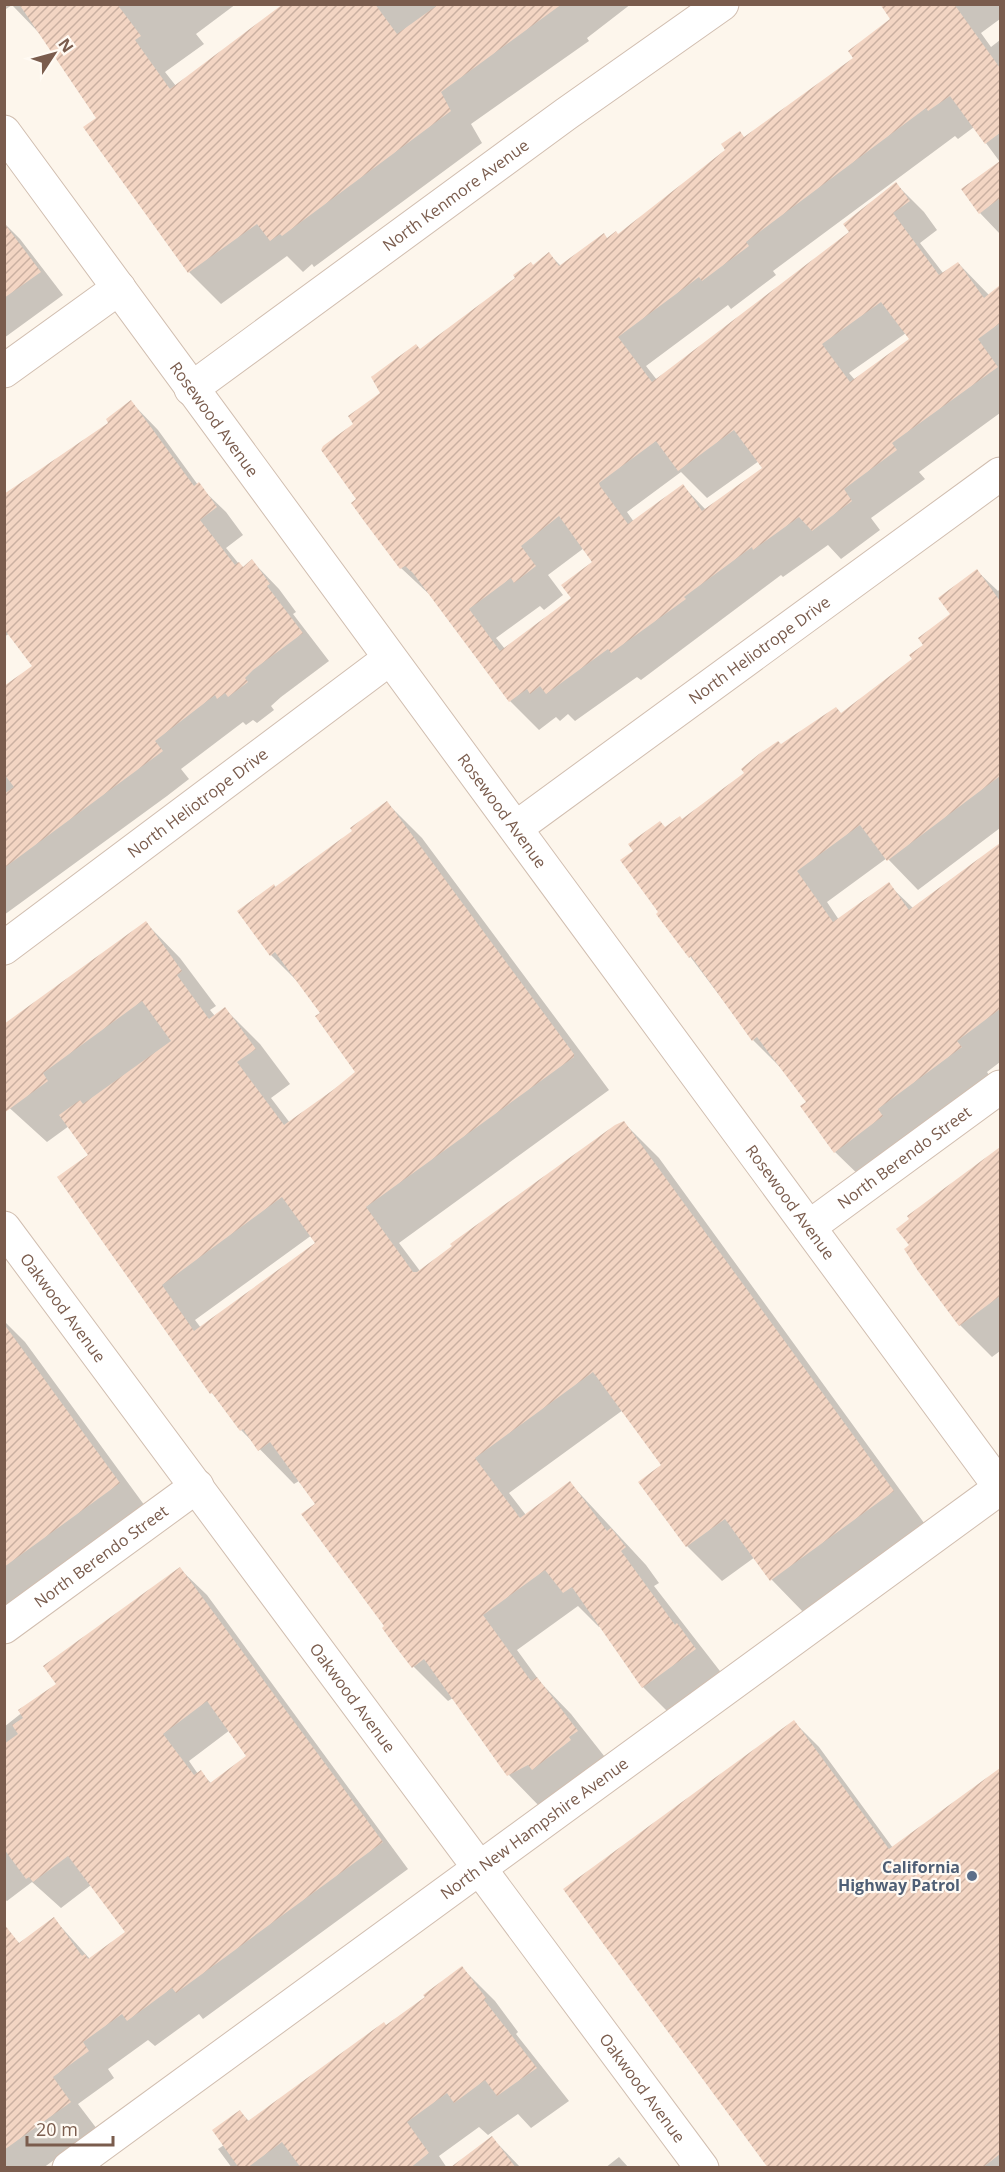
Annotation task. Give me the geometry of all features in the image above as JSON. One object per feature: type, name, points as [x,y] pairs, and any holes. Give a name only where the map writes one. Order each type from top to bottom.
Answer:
[{"type":"street","name":"North Kenmore Avenue","points":[[191,389],[566,114],[722,4]]},
{"type":"street","name":"Rosewood Avenue","points":[[4,132],[388,659],[517,827],[1000,1487]]},
{"type":"street","points":[[4,371],[119,288]]},
{"type":"street","name":"North Heliotrope Drive","points":[[517,827],[1000,474]]},
{"type":"street","name":"North Heliotrope Drive","points":[[4,948],[388,659]]},
{"type":"street","name":"North Berendo Street","points":[[809,1227],[1000,1088]]},
{"type":"street","name":"Oakwood Avenue","points":[[4,1228],[198,1486],[702,2168]]},
{"type":"street","name":"North Berendo Street","points":[[4,1627],[198,1486]]},
{"type":"street","name":"North New Hampshire Avenue","points":[[69,2168],[239,2046],[479,1867],[1000,1487]]},
{"type":"building","points":[[19,4],[117,4],[141,36],[135,40],[170,89],[283,4],[375,4],[397,34],[439,4],[562,4],[441,92],[451,111],[282,236],[280,234],[270,241],[257,224],[188,273],[83,127],[96,118]]},
{"type":"building","points":[[880,4],[954,4],[1000,68],[1000,133],[985,144],[950,96],[928,111],[926,108],[746,242],[749,246],[702,281],[699,277],[618,337],[652,382],[849,232],[843,224],[896,182],[910,201],[893,213],[939,275],[958,262],[984,298],[1000,285],[1000,323],[978,339],[998,367],[892,443],[897,450],[844,489],[852,501],[812,531],[799,517],[753,550],[752,547],[684,597],[686,599],[611,653],[608,649],[546,694],[540,686],[530,694],[527,689],[509,702],[413,573],[405,566],[400,569],[364,521],[351,503],[356,499],[321,450],[323,446],[353,424],[348,416],[380,393],[371,377],[416,344],[420,349],[515,278],[513,275],[531,262],[533,265],[549,252],[559,266],[604,233],[607,238],[616,231],[618,234],[725,150],[721,144],[740,131],[744,137],[853,58],[848,51],[890,19]],"holes":[[[881,302],[909,339],[850,382],[822,344]],[[734,430],[762,468],[702,511],[683,484],[628,524],[599,483],[656,441],[678,471]],[[559,516],[592,562],[561,585],[571,598],[500,651],[469,609],[511,578],[514,583],[536,566],[521,546]]]},
{"type":"building","points":[[1000,161],[1000,198],[979,214],[961,189]]},
{"type":"building","points":[[4,223],[41,272],[4,298]]},
{"type":"building","points":[[131,400],[194,486],[199,482],[217,507],[200,520],[235,565],[239,562],[243,567],[252,559],[270,584],[267,586],[303,633],[253,670],[245,678],[248,682],[228,697],[225,693],[217,699],[215,695],[155,741],[163,751],[4,868],[4,794],[14,787],[4,774],[4,686],[32,666],[4,629],[4,494],[108,423],[106,419]]},
{"type":"building","points":[[977,569],[1000,601],[1000,776],[887,861],[860,825],[797,871],[833,922],[889,882],[909,910],[1000,843],[1000,1009],[957,1041],[962,1047],[878,1109],[883,1116],[834,1153],[800,1106],[806,1102],[757,1037],[752,1041],[691,956],[689,958],[656,914],[658,912],[620,860],[633,851],[628,844],[660,821],[665,827],[680,816],[682,819],[744,773],[741,769],[759,754],[778,741],[781,744],[836,707],[841,713],[912,659],[909,655],[923,645],[918,638],[950,614],[938,598]]},
{"type":"building","points":[[387,801],[574,1054],[574,1057],[366,1207],[413,1272],[417,1272],[452,1246],[450,1244],[615,1125],[624,1121],[894,1491],[770,1581],[725,1519],[686,1547],[638,1482],[661,1465],[593,1372],[475,1458],[520,1518],[570,1481],[607,1531],[611,1528],[626,1547],[621,1551],[675,1625],[677,1623],[696,1649],[642,1688],[572,1587],[563,1593],[545,1570],[483,1615],[531,1681],[537,1677],[578,1731],[569,1737],[571,1740],[532,1770],[528,1765],[507,1776],[424,1659],[412,1668],[395,1646],[382,1628],[384,1626],[301,1514],[315,1504],[270,1442],[258,1451],[243,1429],[240,1431],[212,1393],[210,1394],[57,1177],[88,1155],[59,1115],[80,1100],[83,1104],[171,1041],[142,1001],[43,1073],[48,1081],[4,1113],[4,1024],[146,921],[182,971],[177,975],[209,1019],[225,1007],[256,1049],[237,1062],[284,1125],[355,1072],[315,1016],[320,1013],[275,952],[270,956],[237,911],[274,884],[275,887],[352,831],[350,828]],"holes":[[[282,1197],[315,1243],[194,1331],[162,1285]]]},
{"type":"building","points":[[1000,1147],[1000,1296],[959,1326],[918,1271],[904,1249],[909,1245],[896,1229],[909,1219],[907,1216]]},
{"type":"building","points":[[4,1324],[120,1483],[4,1567]]},
{"type":"building","points":[[180,1567],[383,1842],[176,1993],[172,1988],[127,2021],[122,2014],[83,2042],[89,2051],[53,2077],[71,2102],[4,2150],[4,1924],[19,1943],[54,1917],[82,1956],[85,1954],[88,1959],[125,1932],[68,1856],[33,1882],[29,1877],[26,1879],[4,1849],[4,1744],[18,1734],[12,1725],[23,1718],[18,1710],[56,1684],[43,1666]],"holes":[[[207,1701],[246,1756],[210,1783],[201,1770],[194,1775],[163,1734]]]},
{"type":"building","points":[[794,1720],[889,1849],[1000,1768],[1000,2154],[982,2168],[768,2168],[563,1889]]},
{"type":"building","points":[[462,1966],[486,1998],[484,2000],[537,2068],[497,2096],[485,2080],[454,2103],[447,2093],[407,2122],[429,2153],[410,2168],[301,2168],[282,2142],[247,2168],[239,2168],[212,2130],[240,2110],[248,2121],[384,2022],[386,2025],[425,1997],[423,1995]]},
{"type":"building","points":[[492,2136],[516,2168],[451,2167]]},
{"type":"place","name":"California Highway Patrol","points":[[972,1876]]}]
